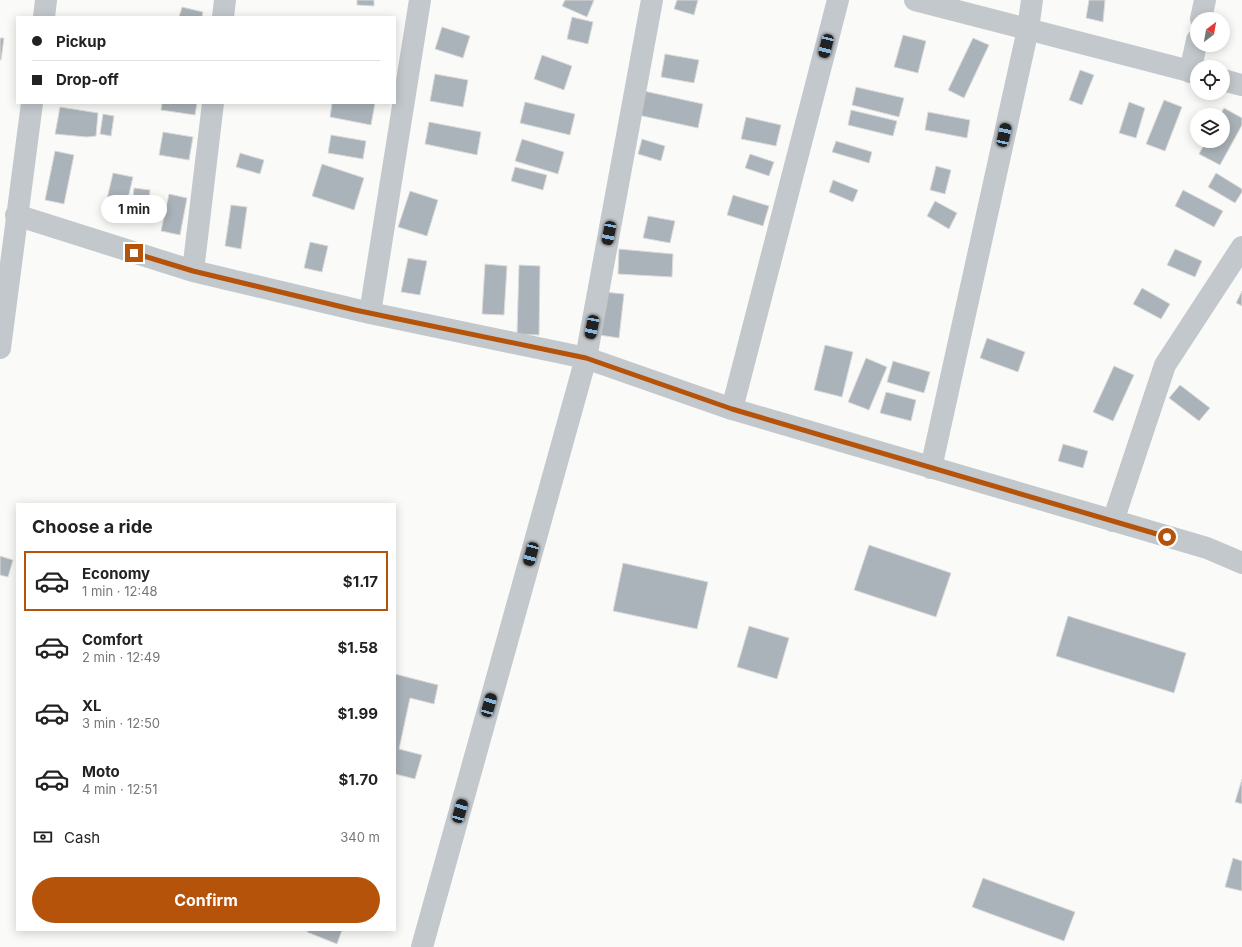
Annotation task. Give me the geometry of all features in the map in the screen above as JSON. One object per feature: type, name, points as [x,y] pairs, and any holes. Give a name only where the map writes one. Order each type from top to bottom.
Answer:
[{"type":"street","points":[[44,16],[46,0]]},
{"type":"street","points":[[223,16],[225,0]]},
{"type":"street","points":[[370,313],[420,0]]},
{"type":"street","points":[[422,947],[586,358],[652,0]]},
{"type":"street","points":[[732,409],[838,0]]},
{"type":"street","points":[[914,0],[1190,71]]},
{"type":"street","points":[[931,468],[1028,29],[1032,0]]},
{"type":"street","points":[[1202,12],[1205,0]]},
{"type":"street","points":[[1230,82],[1242,85]]},
{"type":"street","points":[[0,348],[16,215],[32,104]]},
{"type":"street","points":[[193,271],[213,104]]},
{"type":"street","points":[[16,215],[193,271],[370,313],[586,358],[732,409],[1207,548],[1242,563]]},
{"type":"street","points":[[1113,521],[1166,365],[1242,247]]},
{"type":"building","points":[[357,0],[374,0],[374,6],[357,5]]},
{"type":"building","points":[[565,0],[594,0],[587,17],[562,6]]},
{"type":"building","points":[[677,0],[698,0],[694,15],[674,9]]},
{"type":"building","points":[[1089,0],[1105,0],[1103,22],[1086,18]]},
{"type":"building","points":[[182,7],[203,12],[202,16],[179,16]]},
{"type":"building","points":[[572,17],[593,22],[588,44],[567,39]]},
{"type":"building","points":[[442,27],[470,36],[463,58],[435,49]]},
{"type":"building","points":[[903,35],[926,41],[918,73],[894,67]]},
{"type":"building","points":[[0,38],[4,38],[1,60],[0,60]]},
{"type":"building","points":[[973,38],[989,45],[964,98],[948,90]]},
{"type":"building","points":[[665,54],[699,60],[694,83],[661,77]]},
{"type":"building","points":[[542,55],[572,66],[564,90],[534,79]]},
{"type":"building","points":[[1080,70],[1094,75],[1082,105],[1069,100]]},
{"type":"building","points":[[435,74],[468,80],[463,107],[430,101]]},
{"type":"building","points":[[856,87],[904,98],[899,117],[852,105]]},
{"type":"building","points":[[644,91],[703,104],[698,128],[638,115]]},
{"type":"building","points":[[1164,100],[1182,107],[1165,151],[1146,144]]},
{"type":"building","points":[[525,102],[575,114],[570,135],[520,123]]},
{"type":"building","points":[[1129,102],[1145,108],[1136,138],[1119,133]]},
{"type":"building","points":[[162,104],[197,104],[195,115],[161,110]]},
{"type":"building","points":[[332,104],[375,104],[371,125],[330,117]]},
{"type":"building","points":[[60,107],[98,113],[96,136],[87,137],[55,134]]},
{"type":"building","points":[[851,110],[897,121],[893,136],[848,125]]},
{"type":"building","points":[[1230,111],[1242,118],[1242,125],[1230,147]]},
{"type":"building","points":[[928,112],[970,120],[967,138],[925,130]]},
{"type":"building","points":[[103,114],[114,116],[111,136],[100,134]]},
{"type":"building","points":[[746,117],[781,125],[776,146],[741,139]]},
{"type":"building","points":[[429,122],[481,132],[477,155],[425,144]]},
{"type":"building","points":[[163,132],[193,137],[189,160],[159,155]]},
{"type":"building","points":[[331,135],[366,141],[363,159],[328,153]]},
{"type":"building","points":[[522,139],[564,152],[558,174],[515,161]]},
{"type":"building","points":[[642,139],[665,146],[661,161],[638,154]]},
{"type":"building","points":[[836,141],[872,152],[869,163],[832,152]]},
{"type":"building","points":[[1202,148],[1229,148],[1220,165],[1199,154]]},
{"type":"building","points":[[55,151],[74,155],[64,204],[45,200]]},
{"type":"building","points":[[240,153],[264,160],[260,174],[236,167]]},
{"type":"building","points":[[750,154],[774,162],[769,176],[745,168]]},
{"type":"building","points":[[322,164],[364,178],[354,210],[312,196]]},
{"type":"building","points":[[936,166],[951,170],[945,194],[930,190]]},
{"type":"building","points":[[515,167],[547,175],[543,190],[511,181]]},
{"type":"building","points":[[113,173],[133,177],[125,211],[105,207]]},
{"type":"building","points":[[1216,173],[1242,189],[1242,192],[1235,203],[1208,187]]},
{"type":"building","points":[[833,180],[858,190],[853,202],[829,192]]},
{"type":"building","points":[[134,188],[150,190],[147,222],[131,220]]},
{"type":"building","points":[[1183,190],[1223,211],[1214,227],[1175,206]]},
{"type":"building","points":[[410,191],[438,200],[427,236],[398,227]]},
{"type":"building","points":[[169,194],[187,198],[180,235],[161,231]]},
{"type":"building","points":[[733,195],[769,206],[763,226],[727,215]]},
{"type":"building","points":[[157,200],[165,204],[158,218],[150,215]]},
{"type":"building","points":[[935,201],[957,213],[949,229],[927,216]]},
{"type":"building","points":[[231,205],[247,207],[241,249],[225,246]]},
{"type":"building","points":[[648,216],[675,221],[670,243],[643,238]]},
{"type":"building","points":[[310,242],[328,246],[322,272],[304,268]]},
{"type":"building","points":[[619,249],[673,254],[672,277],[618,274]]},
{"type":"building","points":[[1175,249],[1202,261],[1195,277],[1167,265]]},
{"type":"building","points":[[408,258],[427,261],[420,295],[401,292]]},
{"type":"building","points":[[485,264],[507,266],[504,315],[482,314]]},
{"type":"building","points":[[519,265],[540,266],[539,335],[517,334]]},
{"type":"building","points":[[1142,288],[1170,304],[1161,319],[1133,304]]},
{"type":"building","points":[[1242,291],[1242,306],[1236,303]]},
{"type":"building","points":[[604,292],[624,294],[619,338],[599,335]]},
{"type":"building","points":[[987,338],[1025,352],[1018,372],[980,358]]},
{"type":"building","points":[[825,345],[853,352],[842,397],[814,390]]},
{"type":"building","points":[[866,358],[887,367],[869,410],[848,402]]},
{"type":"building","points":[[893,361],[930,372],[924,393],[887,382]]},
{"type":"building","points":[[1114,366],[1134,375],[1113,421],[1093,412]]},
{"type":"building","points":[[1180,385],[1210,408],[1199,421],[1169,398]]},
{"type":"building","points":[[886,392],[916,400],[911,421],[880,413]]},
{"type":"building","points":[[1063,444],[1088,451],[1083,468],[1058,461]]},
{"type":"building","points":[[869,545],[951,573],[936,617],[854,590]]},
{"type":"building","points":[[0,556],[13,560],[8,577],[0,575]]},
{"type":"building","points":[[623,563],[708,582],[697,629],[613,611]]},
{"type":"building","points":[[1068,616],[1186,653],[1174,693],[1056,656]]},
{"type":"building","points":[[749,626],[789,638],[777,679],[737,667]]},
{"type":"building","points":[[396,674],[438,685],[434,704],[410,698],[399,749],[422,755],[415,779],[396,774]]},
{"type":"building","points":[[1242,779],[1242,804],[1235,802]]},
{"type":"building","points":[[1233,858],[1242,861],[1242,891],[1225,887]]},
{"type":"building","points":[[983,878],[1075,912],[1064,941],[972,907]]},
{"type":"building","points":[[308,931],[342,931],[337,944]]},
{"type":"route","points":[[134,253],[193,271],[355,310],[586,358],[732,409],[1167,537]]}]
